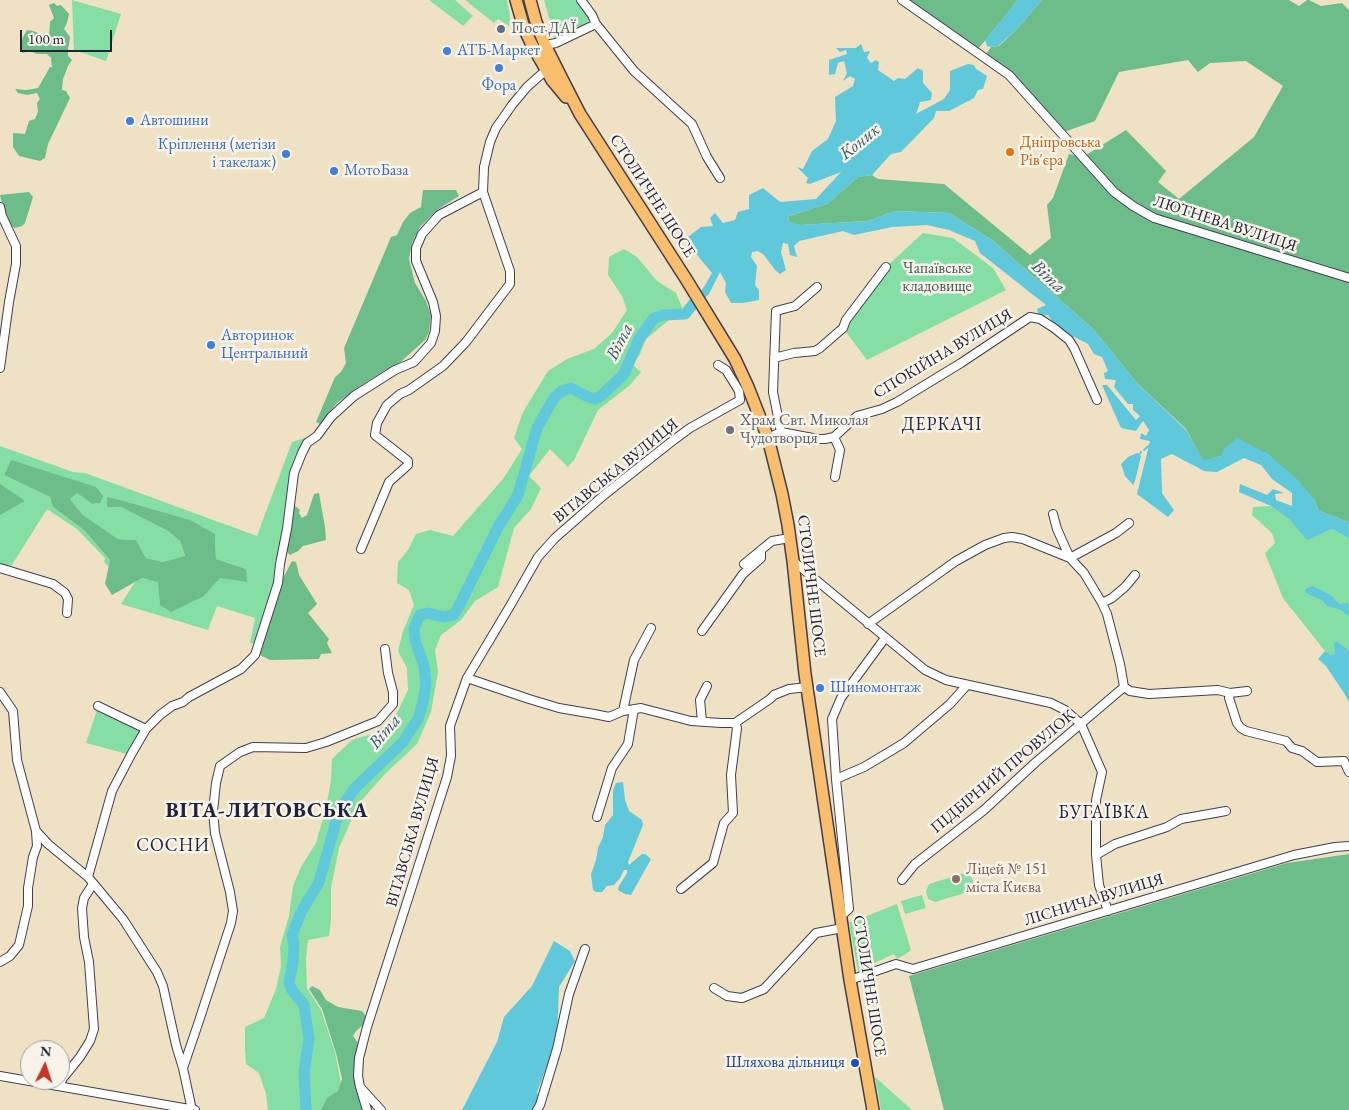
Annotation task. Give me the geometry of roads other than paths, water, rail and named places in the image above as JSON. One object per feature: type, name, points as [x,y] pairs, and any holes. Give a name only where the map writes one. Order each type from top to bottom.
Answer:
[{"type":"main road","name":"СТОЛИЧНЕ ШОСЕ","points":[[516,0],[524,28],[546,71],[580,114]]},
{"type":"main road","name":"СТОЛИЧНЕ ШОСЕ","points":[[530,0],[545,44],[580,114],[735,359],[768,438],[782,494],[790,538],[808,687],[850,980],[873,1110]]},
{"type":"street","points":[[581,0],[596,24],[634,71],[692,124],[697,131],[707,157],[720,178]]},
{"type":"street","name":"ЛЮТНЕВА ВУЛИЦЯ","points":[[902,0],[1009,75],[1114,192],[1133,206],[1154,218],[1349,278]]},
{"type":"street","points":[[545,44],[556,43],[596,24]]},
{"type":"street","points":[[361,549],[389,482],[408,465],[408,461],[375,435],[377,423],[387,405],[400,394],[409,390],[443,366],[466,342],[510,284],[510,271],[483,192],[484,168],[490,142],[496,128],[527,87],[546,71]]},
{"type":"street","points":[[88,877],[112,791],[146,729],[172,706],[183,702],[189,696],[242,669],[254,655],[278,583],[294,473],[307,443],[317,436],[331,417],[354,396],[396,370],[414,362],[431,343],[435,331],[436,316],[433,302],[416,261],[416,248],[422,234],[439,215],[483,192]]},
{"type":"street","points":[[0,207],[2,216],[16,246],[16,264],[0,368]]},
{"type":"street","points":[[774,358],[794,353],[815,351],[820,348],[843,328],[846,320],[886,267]]},
{"type":"street","points":[[780,432],[773,392],[776,311],[795,306],[817,287]]},
{"type":"street","name":"СПОКІЙНА ВУЛИЦЯ","points":[[834,437],[857,416],[882,410],[896,402],[1030,317],[1040,319],[1069,340],[1097,400]]},
{"type":"street","name":"ВІТАВСЬКА ВУЛИЦЯ","points":[[367,1110],[358,1076],[364,1037],[447,777],[450,756],[450,726],[467,678],[538,557],[555,538],[604,495],[677,437],[740,400],[739,391],[726,370],[718,364]]},
{"type":"street","points":[[768,438],[780,432],[818,439],[834,437],[840,450],[835,477]]},
{"type":"street","points":[[1053,514],[1070,558],[1084,573],[1102,603],[1110,625],[1124,687],[1130,691],[1150,694],[1218,690],[1230,693],[1247,691]]},
{"type":"street","points":[[1070,558],[1116,533],[1129,523]]},
{"type":"street","points":[[744,564],[772,541],[790,538]]},
{"type":"street","points":[[868,624],[956,561],[1004,538],[1023,539],[1070,558]]},
{"type":"street","points":[[702,631],[743,574],[760,558],[761,550]]},
{"type":"street","points":[[793,560],[925,670],[946,680],[1051,703],[1065,710],[1081,724],[1102,772],[1096,800],[1096,855],[1099,885],[1108,910]]},
{"type":"street","points":[[0,568],[53,584],[65,593],[68,599],[67,612]]},
{"type":"street","points":[[1102,603],[1112,598],[1125,587],[1135,575]]},
{"type":"street","points":[[623,711],[634,660],[651,628]]},
{"type":"street","points":[[841,916],[849,909],[832,719],[841,698],[885,638]]},
{"type":"street","points":[[182,1068],[234,911],[215,834],[213,811],[220,766],[240,752],[253,747],[306,748],[378,722],[393,704],[393,692],[385,649]]},
{"type":"street","points":[[467,678],[560,708],[609,717],[623,711],[641,708],[691,721],[735,723],[774,695],[808,687]]},
{"type":"street","points":[[836,779],[864,767],[904,743],[950,704],[967,685]]},
{"type":"street","points":[[702,721],[700,700],[707,686]]},
{"type":"street","name":"ПІДБІРНИЙ ПРОВУЛОК","points":[[902,880],[915,864],[984,810],[1036,762],[1124,687]]},
{"type":"street","points":[[0,692],[13,712],[17,760],[36,831],[36,846],[28,888],[28,906],[19,945],[10,956],[0,962]]},
{"type":"street","points":[[1230,693],[1229,698],[1237,723],[1241,728],[1286,741],[1292,748],[1302,751],[1317,762],[1344,761],[1349,772]]},
{"type":"street","points":[[98,706],[146,729]]},
{"type":"street","points":[[597,817],[612,768],[628,744],[634,709]]},
{"type":"street","points":[[681,889],[713,863],[724,823],[733,813],[731,775],[737,728],[735,723]]},
{"type":"street","points":[[1096,855],[1115,844],[1167,827],[1181,819],[1226,811]]},
{"type":"street","points":[[36,831],[48,844],[88,877],[124,919],[157,972],[164,986],[176,1045],[193,1110],[70,1088]]},
{"type":"street","name":"ЛІСНИЧА ВУЛИЦЯ","points":[[850,980],[896,964],[913,969],[1294,855],[1349,846]]},
{"type":"street","points":[[70,1069],[90,1041],[94,1029],[89,962],[84,937],[82,908],[84,898],[93,884]]},
{"type":"street","points":[[714,988],[727,996],[742,998],[764,989],[816,933],[843,928]]},
{"type":"street","points":[[538,1110],[557,1049],[569,994],[585,949]]},
{"type":"street","points":[[0,1076],[20,1079]]},
{"type":"street","points":[[360,1088],[381,1110]]},
{"type":"water","points":[[1018,0],[1042,0],[1018,28],[998,46],[987,46],[985,40]]},
{"type":"water","name":"Коник","points":[[861,44],[864,52],[870,51],[867,58],[871,63],[876,60],[879,62],[878,70],[894,81],[898,78],[905,79],[918,68],[923,71],[923,83],[932,93],[931,100],[920,102],[916,114],[944,99],[950,90],[950,71],[968,64],[974,65],[976,69],[987,76],[983,89],[978,90],[974,98],[949,111],[936,111],[934,118],[901,152],[891,154],[872,175],[858,177],[827,204],[789,216],[788,221],[800,225],[868,221],[895,211],[949,213],[992,240],[1092,328],[1138,384],[1186,430],[1203,460],[1221,456],[1223,450],[1237,438],[1268,454],[1296,478],[1314,499],[1319,511],[1349,522],[1349,538],[1332,529],[1307,540],[1290,520],[1271,506],[1239,492],[1240,484],[1267,495],[1273,489],[1284,493],[1275,494],[1276,500],[1292,506],[1292,493],[1272,479],[1261,465],[1244,458],[1217,472],[1204,471],[1172,454],[1161,459],[1162,493],[1174,510],[1168,517],[1137,494],[1150,441],[1140,439],[1141,433],[1146,436],[1149,430],[1143,421],[1136,431],[1121,428],[1102,385],[1107,385],[1136,420],[1140,416],[1133,410],[1133,404],[1128,404],[1114,387],[1116,380],[1105,379],[1104,373],[1108,371],[1102,357],[1094,354],[1088,344],[1057,328],[1048,315],[1039,316],[1037,309],[1046,305],[980,253],[975,241],[949,230],[927,225],[892,227],[854,235],[843,231],[799,241],[794,246],[797,257],[790,255],[788,244],[783,243],[781,252],[786,270],[780,274],[764,255],[758,251],[752,252],[751,257],[757,266],[755,285],[759,290],[759,300],[731,303],[725,292],[726,283],[720,272],[709,294],[686,317],[684,310],[704,287],[712,273],[689,245],[688,237],[701,227],[713,226],[710,218],[715,213],[723,223],[735,220],[738,212],[749,209],[749,195],[763,188],[780,202],[816,199],[841,172],[810,184],[806,183],[808,178],[797,167],[803,169],[812,151],[828,139],[836,121],[835,97],[853,86],[855,79],[850,76],[843,81],[847,73],[844,61],[838,63],[835,74],[829,75],[829,60],[847,54],[846,50],[840,52],[836,48],[856,48]]},
{"type":"water","points":[[1137,453],[1141,456],[1133,485],[1125,476],[1121,464],[1128,457]]},
{"type":"water","points":[[1313,586],[1332,596],[1339,604],[1347,603],[1349,606],[1349,616],[1339,609],[1327,606],[1322,600],[1305,592],[1307,588]]},
{"type":"water","points":[[1335,642],[1349,650],[1349,702],[1326,666],[1318,659],[1325,651],[1331,655],[1335,654]]},
{"type":"water","points":[[623,782],[625,800],[629,811],[642,820],[643,825],[628,862],[629,865],[642,854],[651,859],[631,895],[618,890],[627,870],[624,870],[614,885],[607,886],[602,892],[593,890],[591,874],[605,825],[613,815],[613,790],[616,783]]},
{"type":"water","points":[[554,941],[570,951],[575,961],[559,987],[557,1040],[537,1092],[539,1101],[534,1110],[462,1110],[497,1042],[504,1017],[532,986]]},
{"type":"waterway","name":"Віта","points":[[306,1110],[304,1072],[309,1039],[304,1005],[289,983],[293,962],[294,944],[292,936],[301,912],[319,882],[339,811],[355,788],[403,742],[418,719],[426,684],[424,666],[415,640],[414,628],[420,615],[428,613],[443,617],[453,615],[458,608],[498,527],[518,495],[537,428],[554,398],[562,391],[571,388],[595,399],[601,396],[624,374],[639,339],[654,318],[664,315],[685,314],[694,303]]},
{"type":"waterway","points":[[1144,450],[1151,444]]},
{"type":"place","name":"Пост ДАЇ","points":[[501,29]]},
{"type":"place","name":"АТБ-Маркет","points":[[447,51]]},
{"type":"place","name":"Фора","points":[[499,68]]},
{"type":"place","name":"Автошини","points":[[130,121]]},
{"type":"place","name":"Дніпровська Рів'єра","points":[[1010,152]]},
{"type":"place","name":"Кріплення (метізи і такелаж)","points":[[286,154]]},
{"type":"place","name":"МотоБаза","points":[[334,171]]},
{"type":"place","name":"Авторинок Центральний","points":[[211,345]]},
{"type":"place","name":"Храм Свт. Миколая Чудотворця","points":[[730,430]]},
{"type":"place","name":"Шиномонтаж","points":[[820,688]]},
{"type":"place","name":"Ліцей № 151 міста Києва","points":[[956,879]]},
{"type":"place","name":"Шляхова дільниця","points":[[855,1063]]},
{"type":"district","name":"ДЕРКАЧІ","points":[[942,425]]},
{"type":"district","name":"ВІТА-ЛИТОВСЬКА","points":[[267,811]]},
{"type":"district","name":"БУГАЇВКА","points":[[1104,813]]},
{"type":"district","name":"СОСНИ","points":[[173,846]]},
{"type":"park label","name":"Чапаївське кладовище","points":[[937,278]]}]
